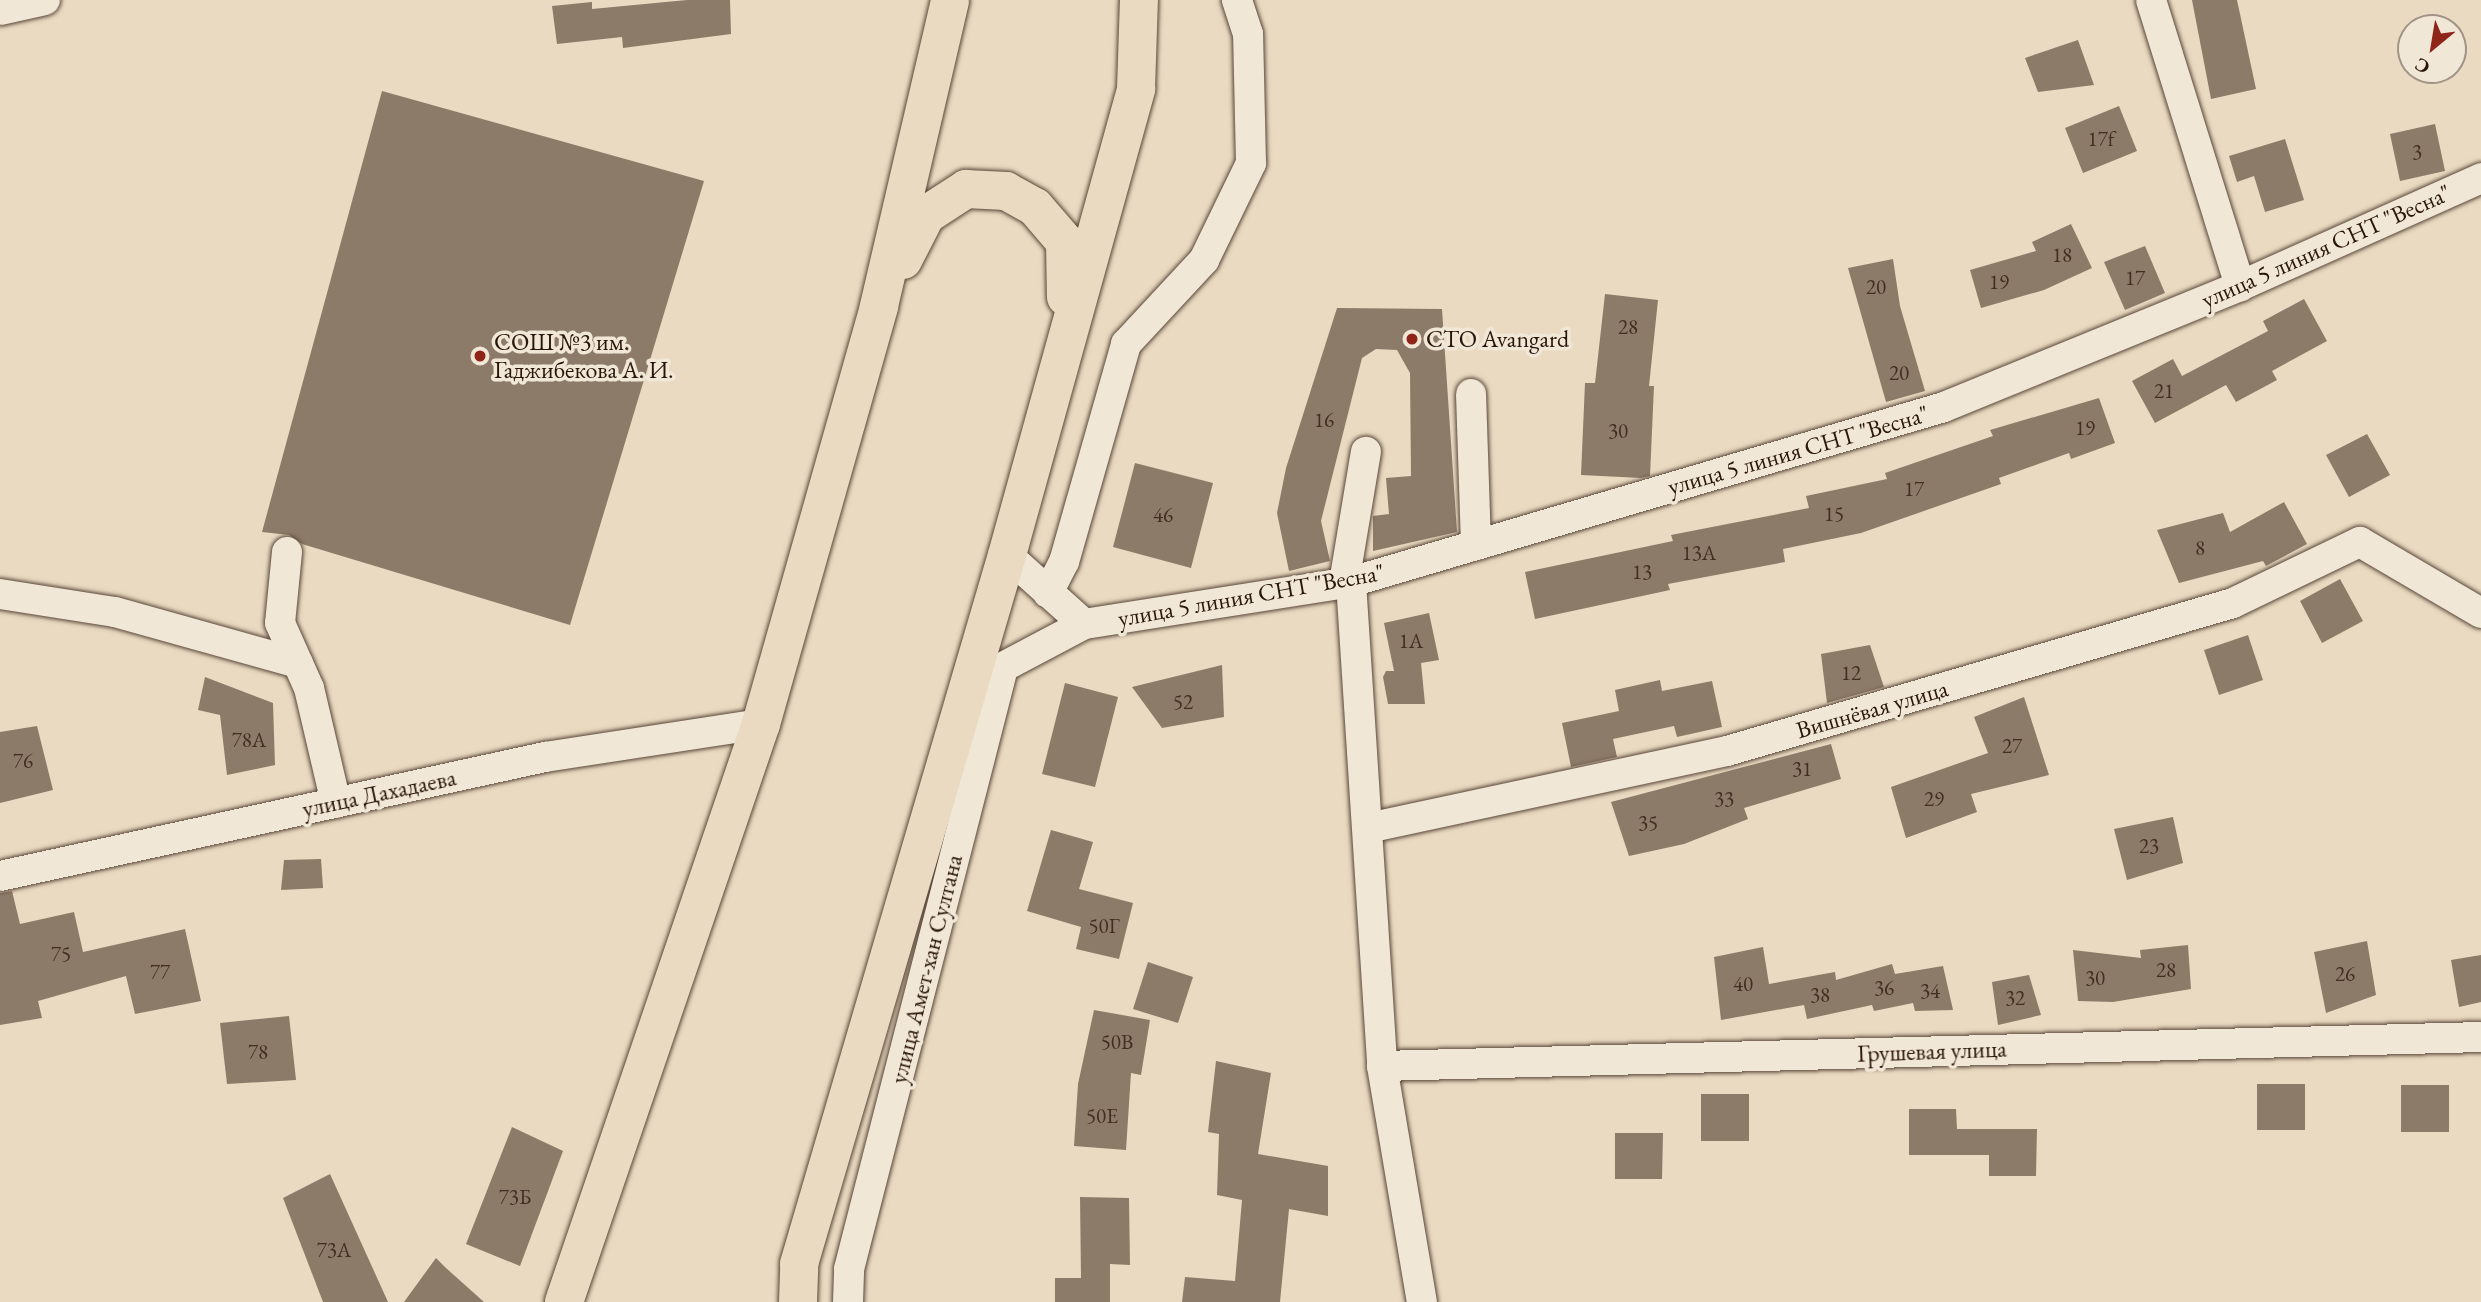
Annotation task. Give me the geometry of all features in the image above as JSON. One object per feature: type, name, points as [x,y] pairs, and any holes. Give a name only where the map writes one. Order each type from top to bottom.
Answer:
[{"type":"main road","points":[[564,1302],[761,724],[879,306],[950,0]]},
{"type":"main road","points":[[798,1302],[799,1265],[1007,555],[1136,89],[1139,0]]},
{"type":"main road","points":[[879,306],[926,215],[966,189],[1006,191],[1035,207],[1065,242],[1066,342]]},
{"type":"street","points":[[0,10],[45,0]]},
{"type":"street","points":[[1048,593],[1064,562],[1126,344],[1204,260],[1251,163],[1248,34],[1237,0]]},
{"type":"street","points":[[2151,0],[2240,286]]},
{"type":"street","name":"улица 5 линия СНТ \"Весна\"","points":[[969,685],[1084,624],[1347,583],[1944,407],[2240,286],[2481,177]]},
{"type":"street","points":[[1471,394],[1476,545]]},
{"type":"street","points":[[1366,452],[1347,583],[1368,828],[1382,1066],[1422,1302]]},
{"type":"street","name":"Вишнёвая улица","points":[[1368,828],[1727,751],[2233,603],[2360,542],[2481,612]]},
{"type":"street","points":[[287,552],[280,623],[309,688],[336,803]]},
{"type":"street","points":[[1007,555],[1084,624]]},
{"type":"street","points":[[0,594],[116,612],[298,663]]},
{"type":"street","name":"улица Амет-хан Султана","points":[[848,1302],[849,1269],[1003,668]]},
{"type":"street","name":"улица Дахадаева","points":[[0,876],[545,757],[761,724]]},
{"type":"street","name":"Грушевая улица","points":[[1382,1066],[2481,1037]]},
{"type":"building","points":[[687,0],[730,0],[731,34],[623,48],[622,37],[557,44],[552,6],[592,2],[592,9]]},
{"type":"building","points":[[2192,0],[2237,0],[2256,89],[2211,99]]},
{"type":"building","points":[[2078,40],[2094,85],[2038,92],[2025,58]]},
{"type":"building","name":"СОШ №3 им. Гаджибекова А. И.","points":[[382,91],[704,181],[570,625],[302,544],[289,535],[262,532]]},
{"type":"building","points":[[2119,106],[2137,151],[2083,173],[2065,128]]},
{"type":"building","points":[[2435,124],[2445,171],[2400,181],[2390,134]]},
{"type":"building","points":[[2285,139],[2304,200],[2265,212],[2254,176],[2237,182],[2229,156]]},
{"type":"building","points":[[2071,224],[2092,268],[2044,290],[1981,308],[1970,270],[2036,251],[2032,242]]},
{"type":"building","points":[[2145,246],[2165,293],[2125,310],[2104,262]]},
{"type":"building","points":[[1893,259],[1900,306],[1925,391],[1886,402],[1848,268]]},
{"type":"building","points":[[1605,294],[1658,300],[1649,386],[1654,386],[1650,476],[1641,478],[1581,475],[1585,383],[1595,383]]},
{"type":"building","points":[[2304,299],[2327,341],[2272,371],[2277,380],[2236,402],[2226,385],[2155,423],[2132,381],[2173,359],[2182,376],[2268,331],[2263,321]]},
{"type":"building","points":[[1337,308],[1442,309],[1457,532],[1373,551],[1373,516],[1389,514],[1386,478],[1411,476],[1410,373],[1397,350],[1376,349],[1362,358],[1321,521],[1330,561],[1289,571],[1277,513],[1286,468]]},
{"type":"building","points":[[2099,398],[2115,443],[2071,459],[2069,453],[1999,478],[2001,484],[1861,533],[1783,549],[1785,562],[1668,584],[1670,590],[1535,619],[1525,572],[1673,541],[1671,535],[1809,508],[1806,496],[1887,479],[1885,473],[1993,436],[1990,430]]},
{"type":"building","points":[[2367,434],[2390,475],[2349,497],[2326,455]]},
{"type":"building","points":[[1135,463],[1213,483],[1191,568],[1113,547]]},
{"type":"building","points":[[2284,502],[2307,544],[2266,566],[2263,561],[2179,583],[2157,530],[2223,513],[2230,532]]},
{"type":"building","points":[[2340,579],[2363,621],[2322,643],[2300,601]]},
{"type":"building","points":[[1429,613],[1439,660],[1421,663],[1425,704],[1388,704],[1383,677],[1386,671],[1394,671],[1384,623]]},
{"type":"building","points":[[2248,635],[2263,680],[2219,695],[2204,650]]},
{"type":"building","points":[[1870,645],[1884,687],[1827,703],[1821,654]]},
{"type":"building","points":[[1222,665],[1224,717],[1162,728],[1132,687]]},
{"type":"building","points":[[205,677],[273,703],[275,765],[227,775],[220,715],[198,710]]},
{"type":"building","points":[[1660,680],[1662,691],[1712,681],[1722,727],[1677,737],[1674,726],[1613,739],[1617,757],[1571,767],[1562,723],[1619,711],[1615,690]]},
{"type":"building","points":[[1065,683],[1118,697],[1095,787],[1042,774]]},
{"type":"building","points":[[2024,697],[2049,775],[1971,794],[1977,812],[1906,838],[1891,787],[1988,753],[1974,717]]},
{"type":"building","points":[[37,726],[53,790],[0,803],[0,732]]},
{"type":"building","points":[[1831,744],[1841,779],[1744,808],[1748,819],[1684,844],[1629,856],[1611,802]]},
{"type":"building","points":[[2173,817],[2183,863],[2127,880],[2114,829]]},
{"type":"building","points":[[1051,830],[1093,842],[1079,889],[1133,903],[1119,959],[1076,949],[1081,927],[1027,911]]},
{"type":"building","points":[[321,859],[323,888],[281,890],[284,860]]},
{"type":"building","points":[[12,891],[20,924],[74,912],[83,952],[185,929],[201,1001],[135,1014],[126,976],[38,1001],[42,1018],[0,1025],[0,893]]},
{"type":"building","points":[[2367,941],[2376,995],[2326,1013],[2314,952]]},
{"type":"building","points":[[2188,945],[2191,989],[2113,1002],[2078,1001],[2073,950],[2141,958],[2140,950]]},
{"type":"building","points":[[1763,947],[1769,984],[1835,972],[1836,980],[1892,964],[1895,974],[1943,966],[1953,1010],[1915,1011],[1913,1003],[1874,1011],[1872,1005],[1807,1019],[1804,1005],[1721,1020],[1714,957]]},
{"type":"building","points":[[2481,955],[2481,1002],[2459,1007],[2451,960]]},
{"type":"building","points":[[1148,962],[1193,977],[1178,1023],[1133,1009]]},
{"type":"building","points":[[2029,975],[2041,1015],[1998,1025],[1992,982]]},
{"type":"building","points":[[1094,1010],[1150,1020],[1141,1075],[1131,1073],[1126,1150],[1074,1146],[1078,1084]]},
{"type":"building","points":[[289,1016],[296,1080],[227,1084],[220,1023]]},
{"type":"building","points":[[1216,1061],[1271,1073],[1258,1154],[1328,1166],[1328,1216],[1289,1209],[1280,1302],[1182,1302],[1185,1277],[1235,1281],[1242,1200],[1217,1195],[1219,1134],[1208,1132]]},
{"type":"building","points":[[2257,1084],[2305,1084],[2305,1130],[2257,1130]]},
{"type":"building","points":[[2401,1085],[2449,1085],[2449,1132],[2401,1132]]},
{"type":"building","points":[[1701,1094],[1749,1094],[1749,1141],[1701,1141]]},
{"type":"building","points":[[1909,1109],[1956,1109],[1957,1129],[2037,1129],[2036,1176],[1989,1176],[1989,1155],[1909,1155]]},
{"type":"building","points":[[512,1127],[563,1151],[520,1266],[466,1244]]},
{"type":"building","points":[[1615,1133],[1663,1133],[1662,1179],[1615,1179]]},
{"type":"building","points":[[330,1174],[388,1302],[323,1302],[283,1198]]},
{"type":"building","points":[[1080,1197],[1129,1198],[1130,1265],[1110,1264],[1110,1302],[1055,1302],[1055,1278],[1081,1278]]},
{"type":"building","points":[[436,1258],[446,1268],[484,1302],[404,1302]]},
{"type":"place","name":"СТО Avangard","points":[[1412,339]]},
{"type":"place","name":"СОШ №3 им. Гаджибекова А. И.","points":[[480,356]]}]
